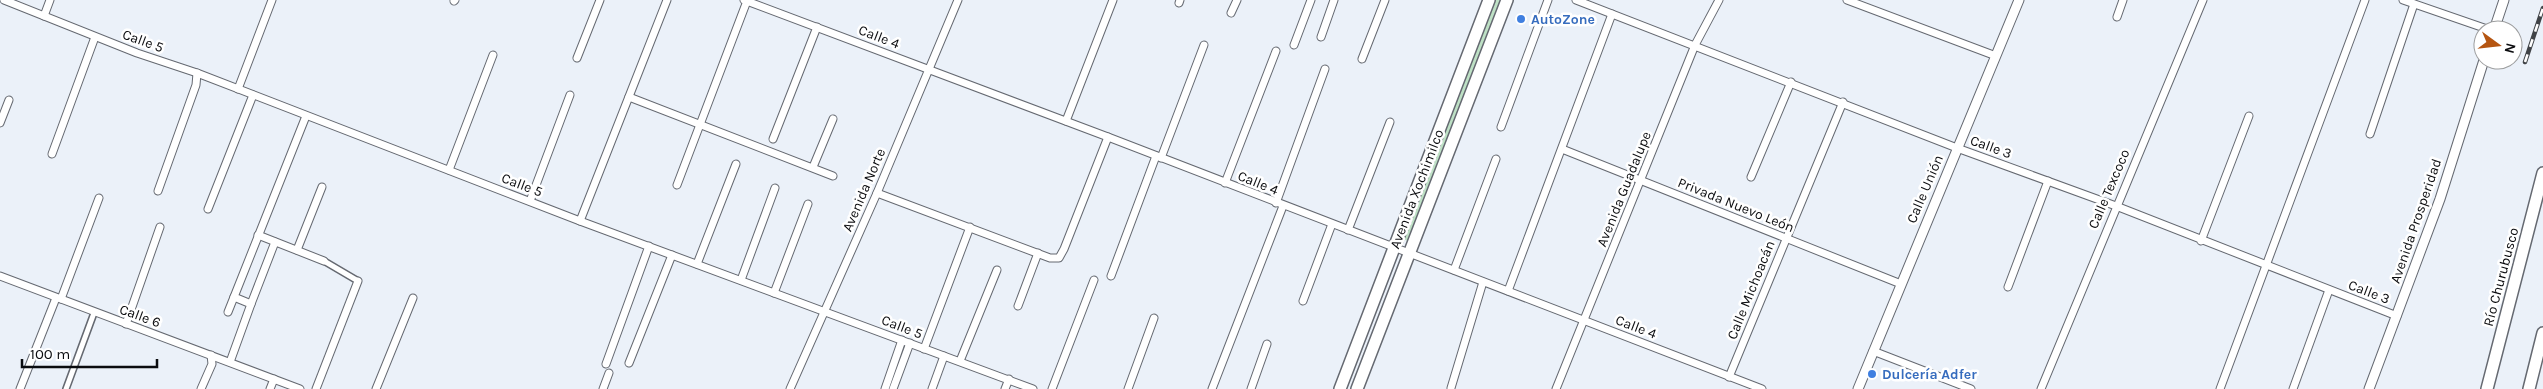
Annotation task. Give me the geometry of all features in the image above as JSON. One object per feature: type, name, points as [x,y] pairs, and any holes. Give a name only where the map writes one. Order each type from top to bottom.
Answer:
[{"type":"main road","name":"Avenida Xochimilco","points":[[1340,389],[1489,0]]},
{"type":"main road","name":"Avenida Xochimilco","points":[[1357,389],[1507,0]]},
{"type":"main road","name":"Río Churubusco","points":[[2487,389],[2543,174]]},
{"type":"main road","points":[[2528,389],[2539,367],[2543,333]]},
{"type":"street","name":"Calle 5","points":[[4,0],[95,37],[197,72],[580,221],[1033,389]]},
{"type":"street","points":[[44,16],[50,0]]},
{"type":"street","points":[[238,89],[272,0]]},
{"type":"street","points":[[577,58],[600,0]]},
{"type":"street","points":[[580,221],[667,0]]},
{"type":"street","points":[[677,185],[746,0]]},
{"type":"street","name":"Calle 4","points":[[746,0],[1762,389]]},
{"type":"street","name":"Avenida Norte","points":[[790,389],[877,193],[958,0]]},
{"type":"street","points":[[1066,121],[1113,0]]},
{"type":"street","points":[[1232,13],[1237,0]]},
{"type":"street","points":[[1294,45],[1311,0]]},
{"type":"street","points":[[1321,38],[1334,0]]},
{"type":"street","points":[[1362,59],[1386,0]]},
{"type":"street","points":[[1501,127],[1548,0]]},
{"type":"street","name":"Avenida Guadalupe","points":[[1556,389],[1695,45],[1719,0]]},
{"type":"street","points":[[1847,0],[1996,56]]},
{"type":"street","name":"Calle Unión","points":[[1858,389],[2019,0]]},
{"type":"street","points":[[2117,17],[2123,0]]},
{"type":"street","name":"Calle Texcoco","points":[[2041,389],[2203,0]]},
{"type":"street","points":[[2220,389],[2365,0]]},
{"type":"street","points":[[2404,0],[2473,24]]},
{"type":"street","points":[[2496,20],[2504,0]]},
{"type":"street","name":"Calle 3","points":[[1581,1],[2397,316]]},
{"type":"street","points":[[2370,134],[2414,4]]},
{"type":"street","points":[[1508,292],[1612,14]]},
{"type":"street","points":[[773,139],[817,27]]},
{"type":"street","points":[[52,154],[95,37]]},
{"type":"street","points":[[1111,276],[1204,45]]},
{"type":"street","points":[[1225,183],[1276,51]]},
{"type":"street","points":[[449,170],[493,55]]},
{"type":"street","points":[[1212,389],[1280,205],[1325,69]]},
{"type":"street","name":"Avenida Prosperidad","points":[[2369,389],[2440,199],[2481,70]]},
{"type":"street","points":[[158,190],[196,84],[197,72]]},
{"type":"street","points":[[1752,177],[1791,82]]},
{"type":"street","points":[[208,209],[252,95]]},
{"type":"street","points":[[530,201],[570,95]]},
{"type":"street","points":[[629,97],[833,176]]},
{"type":"street","points":[[0,123],[9,100]]},
{"type":"street","name":"Calle Michoacán","points":[[1729,377],[1843,102]]},
{"type":"street","points":[[228,312],[306,116]]},
{"type":"street","points":[[2200,240],[2249,116]]},
{"type":"street","points":[[813,167],[833,119]]},
{"type":"street","points":[[1348,230],[1390,122]]},
{"type":"street","points":[[877,193],[1050,258],[1059,258],[1108,137]]},
{"type":"street","name":"Privada Nuevo León","points":[[1562,150],[1901,284]]},
{"type":"street","points":[[1454,270],[1496,159]]},
{"type":"street","points":[[697,264],[736,164]]},
{"type":"street","points":[[2008,287],[2048,181]]},
{"type":"street","points":[[297,250],[322,187]]},
{"type":"street","points":[[741,280],[775,188]]},
{"type":"street","points":[[20,389],[99,198]]},
{"type":"street","points":[[774,293],[808,204]]},
{"type":"street","points":[[1303,301],[1332,224]]},
{"type":"street","points":[[924,349],[970,227]]},
{"type":"street","points":[[126,324],[160,228]]},
{"type":"street","points":[[258,235],[324,261],[358,281],[316,389]]},
{"type":"street","points":[[230,362],[275,242]]},
{"type":"street","points":[[606,364],[649,246]]},
{"type":"street","points":[[1018,306],[1038,253]]},
{"type":"street","points":[[629,363],[672,255]]},
{"type":"street","points":[[960,361],[997,270]]},
{"type":"street","name":"Calle 6","points":[[0,276],[300,389]]},
{"type":"street","points":[[1052,389],[1094,280]]},
{"type":"street","points":[[1451,388],[1484,282]]},
{"type":"street","points":[[2293,389],[2330,290]]},
{"type":"street","points":[[234,297],[251,304]]},
{"type":"street","points":[[376,389],[412,298]]},
{"type":"street","points":[[66,389],[94,312]]},
{"type":"street","points":[[1128,389],[1154,318]]},
{"type":"street","points":[[885,389],[902,340]]},
{"type":"street","points":[[893,389],[910,343]]},
{"type":"street","points":[[1251,389],[1267,344]]},
{"type":"street","points":[[1873,351],[1972,389]]},
{"type":"street","points":[[201,389],[212,364],[211,355]]},
{"type":"street","points":[[932,389],[944,356]]},
{"type":"street","points":[[603,389],[609,373]]},
{"type":"street","points":[[270,389],[274,379]]},
{"type":"street","points":[[1004,389],[1008,379]]},
{"type":"green space","points":[[1492,0],[1504,0],[1411,242],[1402,239]]},
{"type":"railway","points":[[2525,62],[2543,8]]},
{"type":"place","name":"AutoZone","points":[[1521,19]]},
{"type":"place","name":"Dulcería Adfer","points":[[1872,374]]}]
